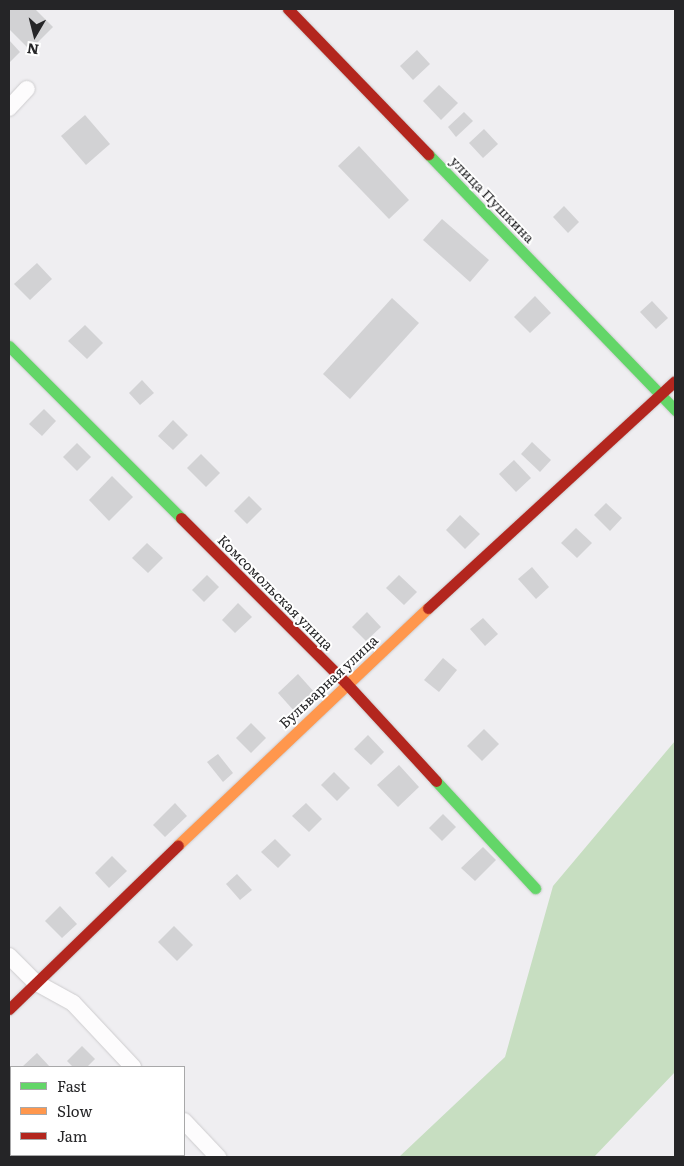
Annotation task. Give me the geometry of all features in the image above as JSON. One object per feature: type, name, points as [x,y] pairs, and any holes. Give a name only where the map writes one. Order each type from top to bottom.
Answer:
[{"type":"street","name":"улица Пушкина","points":[[288,9],[675,410]]},
{"type":"street","points":[[9,108],[28,89]]},
{"type":"street","name":"Комсомольская улица","points":[[9,346],[346,683],[534,888]]},
{"type":"street","name":"Бульварная улица","points":[[9,1009],[346,683],[675,381]]},
{"type":"street","points":[[9,956],[35,982],[73,1003],[133,1066]]},
{"type":"street","points":[[185,1122],[218,1157]]},
{"type":"green space","points":[[675,741],[675,1072],[594,1157],[399,1157],[505,1057],[553,886]]},
{"type":"building","points":[[9,9],[35,9],[53,27],[30,50],[9,29]]},
{"type":"building","points":[[9,40],[20,52],[9,63]]},
{"type":"building","points":[[417,50],[430,64],[413,80],[400,66]]},
{"type":"building","points":[[439,85],[458,103],[441,120],[423,101]]},
{"type":"building","points":[[464,112],[473,121],[456,137],[448,127]]},
{"type":"building","points":[[85,115],[110,144],[86,165],[61,136]]},
{"type":"building","points":[[484,129],[498,144],[483,158],[469,143]]},
{"type":"building","points":[[359,146],[409,200],[389,219],[338,166]]},
{"type":"building","points":[[564,206],[579,222],[568,233],[553,217]]},
{"type":"building","points":[[442,219],[489,260],[470,282],[423,240]]},
{"type":"building","points":[[37,263],[52,279],[30,300],[14,284]]},
{"type":"building","points":[[535,296],[551,313],[530,333],[514,317]]},
{"type":"building","points":[[392,298],[419,323],[350,399],[323,374]]},
{"type":"building","points":[[652,301],[668,318],[656,329],[640,312]]},
{"type":"building","points":[[85,325],[103,343],[87,359],[68,341]]},
{"type":"building","points":[[142,380],[154,393],[140,405],[129,393]]},
{"type":"building","points":[[44,409],[56,421],[42,436],[29,424]]},
{"type":"building","points":[[173,420],[188,435],[173,450],[158,436]]},
{"type":"building","points":[[532,442],[551,460],[540,472],[521,454]]},
{"type":"building","points":[[77,443],[91,457],[77,471],[63,457]]},
{"type":"building","points":[[201,454],[220,473],[206,487],[187,468]]},
{"type":"building","points":[[514,460],[531,478],[516,492],[499,474]]},
{"type":"building","points":[[112,476],[133,497],[109,521],[89,500]]},
{"type":"building","points":[[249,496],[262,509],[247,524],[234,511]]},
{"type":"building","points":[[606,503],[622,518],[610,531],[594,515]]},
{"type":"building","points":[[460,515],[480,534],[465,549],[446,530]]},
{"type":"building","points":[[576,528],[592,543],[577,558],[561,543]]},
{"type":"building","points":[[147,543],[163,558],[148,573],[132,558]]},
{"type":"building","points":[[532,567],[549,587],[536,599],[518,579]]},
{"type":"building","points":[[207,575],[219,587],[204,602],[192,590]]},
{"type":"building","points":[[399,575],[417,592],[404,605],[386,588]]},
{"type":"building","points":[[238,603],[252,617],[235,633],[222,620]]},
{"type":"building","points":[[367,612],[381,627],[366,641],[352,627]]},
{"type":"building","points":[[483,618],[498,634],[485,646],[470,629]]},
{"type":"building","points":[[443,658],[457,670],[439,692],[424,680]]},
{"type":"building","points":[[298,674],[315,693],[295,712],[278,693]]},
{"type":"building","points":[[251,723],[266,738],[251,753],[236,738]]},
{"type":"building","points":[[484,729],[499,744],[482,761],[467,746]]},
{"type":"building","points":[[368,735],[384,752],[371,765],[354,749]]},
{"type":"building","points":[[218,754],[233,773],[223,782],[207,762]]},
{"type":"building","points":[[399,765],[419,787],[398,807],[377,785]]},
{"type":"building","points":[[334,772],[350,788],[337,801],[321,785]]},
{"type":"building","points":[[175,803],[187,816],[165,837],[153,825]]},
{"type":"building","points":[[306,803],[322,819],[309,832],[292,816]]},
{"type":"building","points":[[443,814],[456,827],[442,841],[429,828]]},
{"type":"building","points":[[275,839],[291,855],[278,868],[261,852]]},
{"type":"building","points":[[483,847],[496,860],[475,881],[461,868]]},
{"type":"building","points":[[112,856],[127,871],[109,888],[95,873]]},
{"type":"building","points":[[237,874],[252,890],[240,900],[226,884]]},
{"type":"building","points":[[60,906],[77,924],[62,938],[45,921]]},
{"type":"building","points":[[174,926],[193,945],[177,961],[158,942]]},
{"type":"building","points":[[82,1046],[95,1059],[88,1066],[72,1066],[67,1061]]},
{"type":"building","points":[[37,1053],[49,1066],[23,1066]]},
{"type":"traffic: fast","points":[[428,154],[675,410]]},
{"type":"traffic: fast","points":[[9,346],[181,518]]},
{"type":"traffic: fast","points":[[436,781],[535,888]]},
{"type":"traffic: slow","points":[[178,845],[428,608]]},
{"type":"traffic: jam","points":[[288,9],[428,154]]},
{"type":"traffic: jam","points":[[428,608],[675,381]]},
{"type":"traffic: jam","points":[[181,518],[346,683],[436,781]]},
{"type":"traffic: jam","points":[[9,1009],[178,845]]}]
